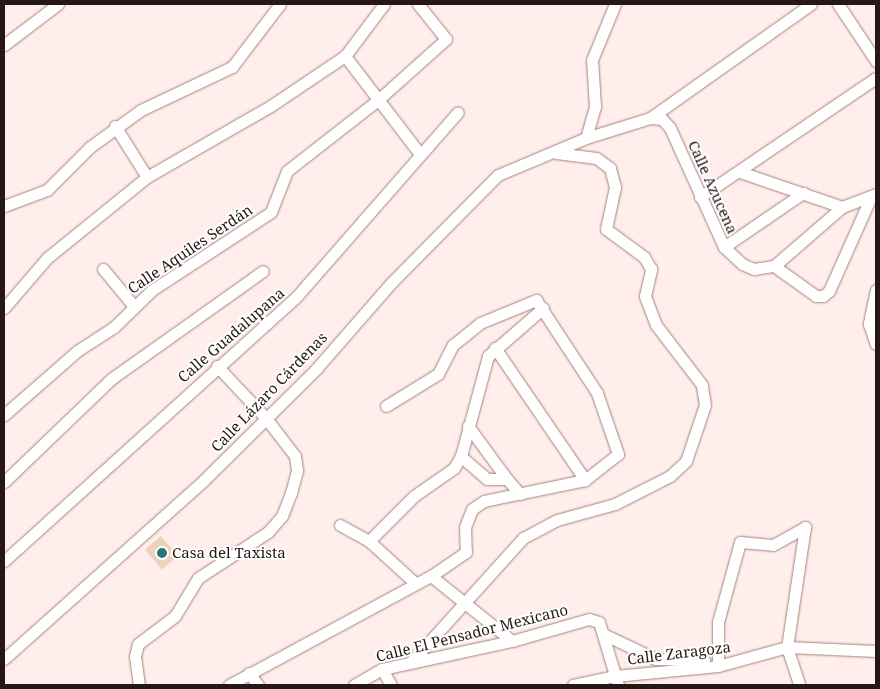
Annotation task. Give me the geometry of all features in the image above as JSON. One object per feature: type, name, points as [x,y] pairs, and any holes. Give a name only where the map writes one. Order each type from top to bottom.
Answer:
[{"type":"street","points":[[4,45],[58,4]]},
{"type":"street","points":[[4,206],[47,190],[115,126],[141,110],[232,67],[280,4]]},
{"type":"street","points":[[4,308],[47,258],[147,178],[272,105],[345,56],[384,4]]},
{"type":"street","name":"Calle Aquiles Serdán","points":[[4,415],[77,351],[114,327],[133,305],[271,212],[287,171],[379,99],[446,39],[418,4]]},
{"type":"street","points":[[586,138],[595,106],[592,60],[615,4]]},
{"type":"street","name":"Calle Lázaro Cárdenas","points":[[4,659],[204,480],[265,417],[316,369],[474,197],[498,175],[556,153],[586,138],[650,118],[811,4]]},
{"type":"street","points":[[838,4],[876,62]]},
{"type":"street","points":[[345,56],[420,154]]},
{"type":"street","points":[[700,197],[740,172],[876,78]]},
{"type":"street","name":"Calle Guadalupana","points":[[4,561],[217,366],[297,296],[458,112]]},
{"type":"street","name":"Calle Azucena","points":[[650,118],[662,119],[670,128],[724,247],[742,264],[754,269],[774,266]]},
{"type":"street","points":[[115,126],[147,178]]},
{"type":"street","points":[[411,662],[530,533],[557,520],[615,504],[670,476],[686,462],[705,405],[702,385],[656,325],[645,296],[651,269],[644,257],[615,239],[606,229],[615,187],[610,168],[596,158],[556,153]]},
{"type":"street","points":[[740,172],[842,207]]},
{"type":"street","points":[[724,247],[803,194]]},
{"type":"street","points":[[873,197],[829,291],[823,296],[816,296],[774,266],[842,207],[873,197]]},
{"type":"street","points":[[104,269],[133,305]]},
{"type":"street","points":[[4,482],[110,379],[263,271]]},
{"type":"street","points":[[876,290],[869,324],[876,344]]},
{"type":"street","points":[[229,685],[431,576],[466,552],[465,527],[472,509],[484,501],[585,480],[618,454],[597,393],[536,300],[480,323],[453,345],[438,374],[386,406]]},
{"type":"street","points":[[369,541],[414,496],[454,468],[460,456],[488,356],[542,308]]},
{"type":"street","points":[[495,348],[585,480]]},
{"type":"street","points":[[139,685],[135,656],[138,644],[175,616],[198,578],[268,532],[282,516],[297,470],[295,456],[265,417],[217,366]]},
{"type":"street","points":[[468,426],[520,494]]},
{"type":"street","points":[[460,456],[487,479],[507,479]]},
{"type":"street","points":[[340,525],[369,541],[415,583]]},
{"type":"street","points":[[603,634],[656,659],[717,662],[718,622],[740,542],[773,545],[805,527],[787,647],[799,685]]},
{"type":"street","points":[[431,576],[512,641]]},
{"type":"street","name":"Calle El Pensador Mexicano","points":[[354,685],[382,669],[512,641],[589,619],[600,622],[603,634]]},
{"type":"street","points":[[603,634],[617,681]]},
{"type":"street","name":"Calle Zaragoza","points":[[573,685],[617,681],[717,662],[745,660],[787,647],[876,651]]},
{"type":"street","points":[[382,669],[391,685]]},
{"type":"street","points":[[249,673],[258,685]]},
{"type":"building","name":"Casa del Taxista","points":[[161,536],[178,556],[162,569],[145,549]]},
{"type":"place","name":"Casa del Taxista","points":[[162,553]]}]
